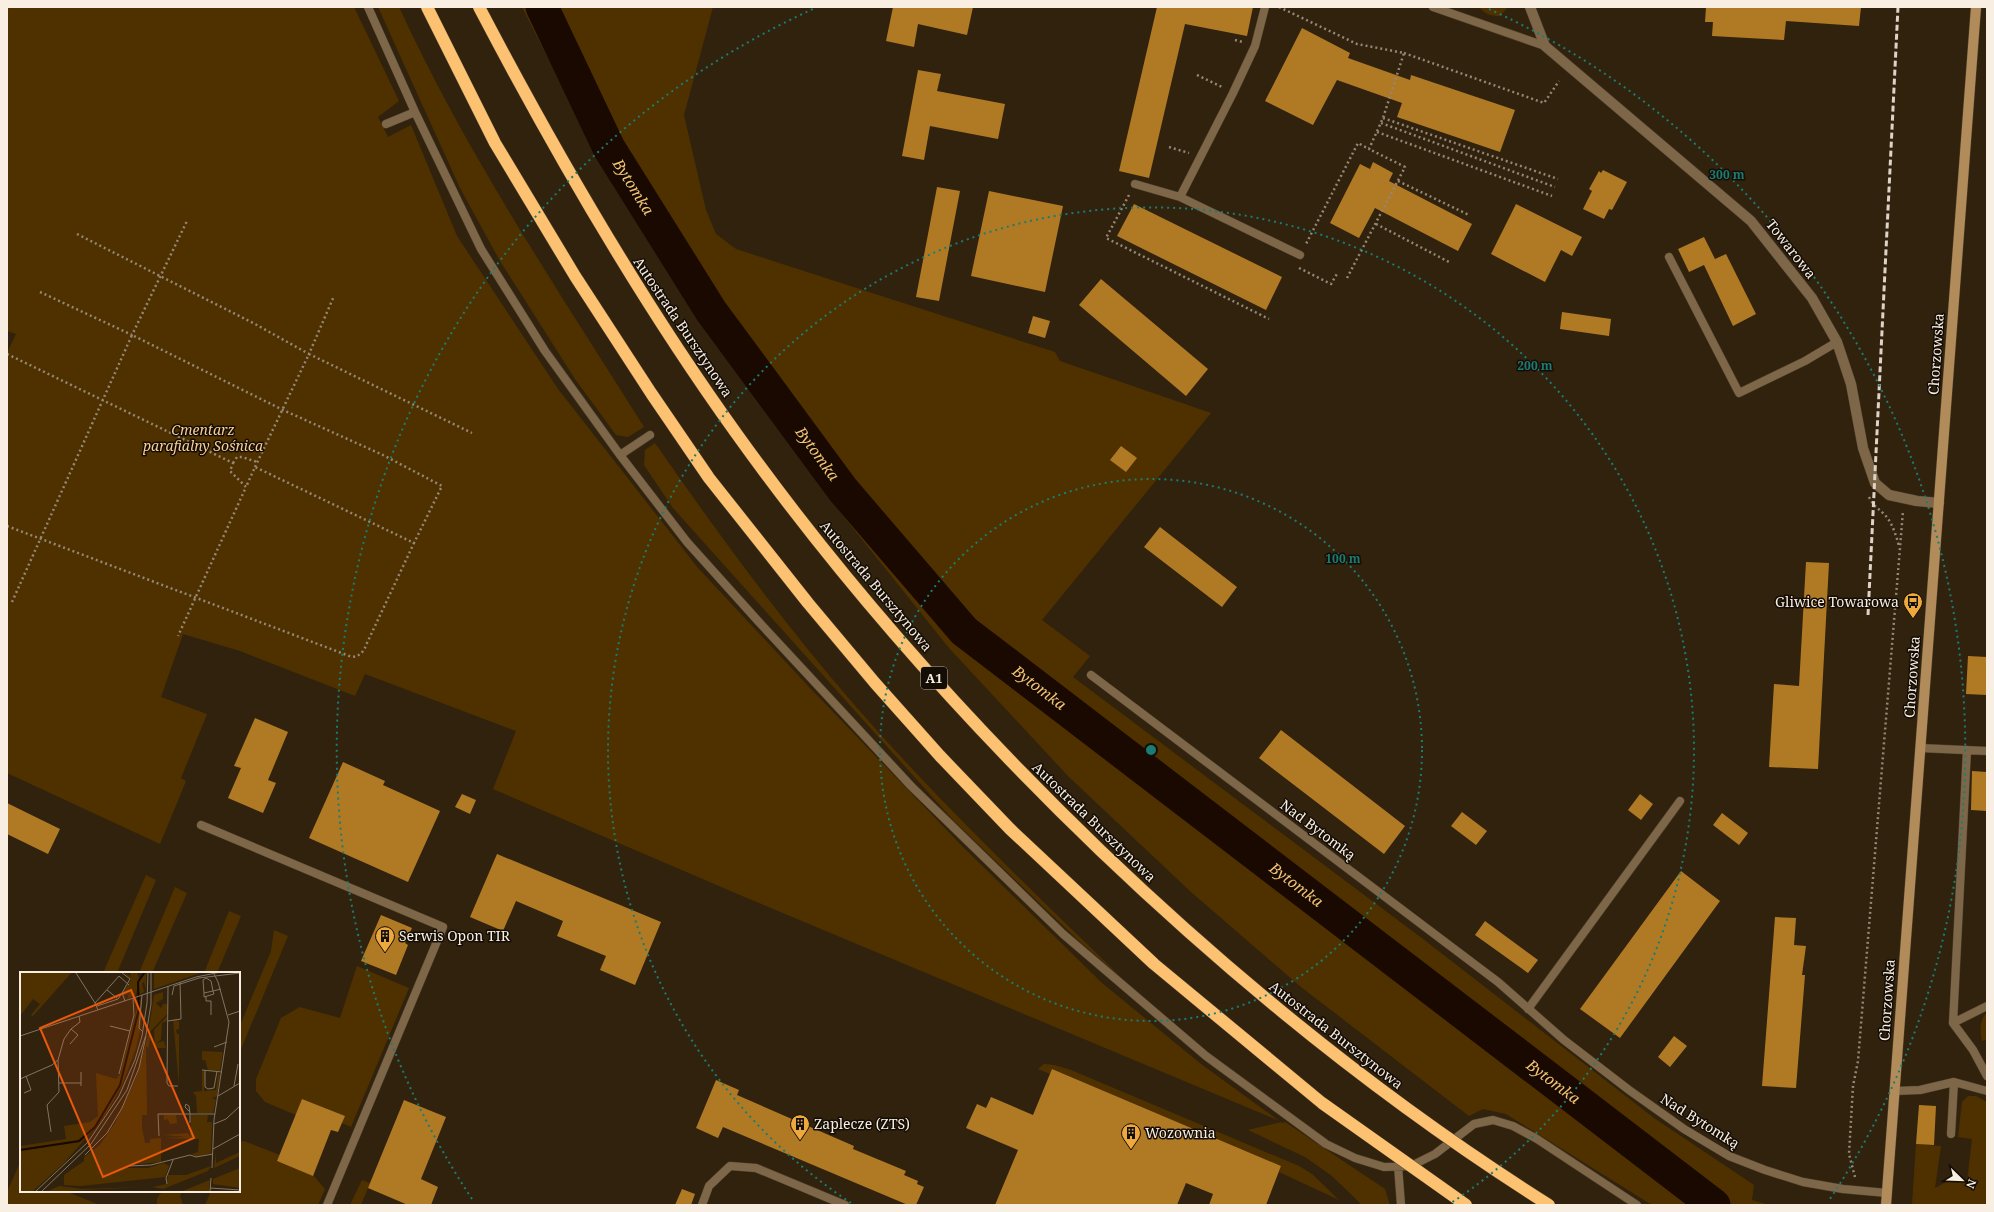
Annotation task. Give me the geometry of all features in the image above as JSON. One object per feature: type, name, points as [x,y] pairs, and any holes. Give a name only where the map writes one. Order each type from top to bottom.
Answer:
[{"type":"highway","points":[[427,7],[495,143],[576,276],[651,393],[709,478],[808,603],[875,683],[940,756],[1010,830],[1154,964],[1322,1103],[1466,1205]]},
{"type":"highway","name":"Autostrada Bursztynowa","points":[[479,7],[531,108],[607,239],[690,366],[738,435],[841,570],[957,704],[1037,789],[1173,920],[1243,980],[1344,1063],[1419,1118],[1549,1205]]},
{"type":"main road","name":"Chorzowska","points":[[1886,1205],[1976,7]]},
{"type":"street","name":"Towarowa","points":[[1530,7],[1545,46],[1751,221],[1812,298],[1837,342],[1851,384],[1863,448],[1875,484],[1889,495],[1904,499],[1939,502]]},
{"type":"lane","points":[[368,7],[414,112],[481,249],[545,351],[620,456],[687,542],[758,621],[912,786],[1063,934],[1206,1056],[1326,1144],[1355,1158],[1384,1167],[1411,1166],[1435,1154],[1474,1124],[1493,1120],[1513,1126],[1537,1139],[1637,1205]]},
{"type":"lane","points":[[1180,196],[1233,93],[1255,46],[1265,7]]},
{"type":"lane","name":"Towarowa","points":[[1433,7],[1452,9],[1545,46]]},
{"type":"lane","points":[[386,124],[414,112]]},
{"type":"lane","points":[[1134,184],[1180,196],[1300,255]]},
{"type":"lane","points":[[1669,257],[1739,393],[1837,342]]},
{"type":"lane","points":[[620,456],[650,435]]},
{"type":"lane","name":"Nad Bytomką","points":[[1091,675],[1498,982],[1564,1040],[1629,1090],[1684,1129],[1729,1156],[1765,1170],[1803,1182],[1887,1193]]},
{"type":"lane","points":[[1920,748],[1987,751]]},
{"type":"lane","points":[[1967,750],[1953,1022],[1973,1050],[1987,1076]]},
{"type":"lane","points":[[1528,1009],[1680,800]]},
{"type":"lane","points":[[201,825],[443,927],[327,1205]]},
{"type":"lane","points":[[1953,1022],[1987,1006]]},
{"type":"lane","points":[[1894,1091],[1920,1090],[1954,1082],[1987,1091]]},
{"type":"lane","points":[[1951,1134],[1954,1082]]},
{"type":"lane","points":[[702,1205],[709,1186],[730,1166],[756,1168],[845,1205]]},
{"type":"lane","points":[[1398,1166],[1401,1205]]},
{"type":"path","points":[[1279,7],[1357,44],[1404,53],[1544,103],[1559,81]]},
{"type":"path","points":[[1369,149],[1383,118],[1404,53]]},
{"type":"path","points":[[1197,75],[1233,93]]},
{"type":"path","points":[[1383,118],[1558,179]]},
{"type":"path","points":[[1381,123],[1555,187]]},
{"type":"path","points":[[1377,132],[1552,196]]},
{"type":"path","points":[[1338,272],[1331,284],[1294,266],[1358,143],[1405,167],[1347,278]]},
{"type":"path","points":[[1169,147],[1201,156]]},
{"type":"path","points":[[1398,181],[1469,215]]},
{"type":"path","points":[[1134,184],[1106,238],[1269,319]]},
{"type":"path","points":[[12,602],[102,400],[186,221]]},
{"type":"path","points":[[1376,224],[1451,263]]},
{"type":"path","points":[[77,234],[309,354],[472,433]]},
{"type":"path","points":[[7,526],[352,657],[358,656],[363,652],[414,542],[442,486],[383,455],[283,410],[132,335],[40,292]]},
{"type":"path","points":[[178,636],[255,467],[309,354],[334,296]]},
{"type":"path","points":[[7,354],[233,463]]},
{"type":"path","points":[[246,487],[230,471],[233,463],[237,457],[258,462]]},
{"type":"path","points":[[255,467],[414,542]]},
{"type":"path","points":[[1859,1190],[1849,1154],[1904,499]]},
{"type":"green space","name":"Cmentarz parafialny Sośnica","points":[[7,7],[354,7],[399,101],[378,117],[388,137],[411,125],[457,236],[558,389],[698,568],[810,688],[963,847],[1102,983],[1201,1064],[1279,1121],[747,898],[493,789],[516,731],[365,674],[355,696],[240,651],[183,634],[161,697],[207,714],[181,778],[186,781],[160,844],[7,773],[7,353],[16,334],[7,331]]},
{"type":"green space","points":[[378,7],[399,7],[454,116],[484,169],[547,273],[644,427],[628,437],[616,435],[575,379],[500,261],[460,188]]},
{"type":"green space","points":[[522,7],[713,7],[684,115],[706,210],[716,234],[736,249],[1055,352],[1060,361],[1211,413],[1042,620],[1090,656],[1073,677],[1423,939],[1654,1118],[1754,1185],[1752,1200],[1769,1205],[1652,1205],[1506,1114],[1483,1109],[1469,1116],[1301,987],[1191,892],[1068,776],[949,648],[828,497],[737,370],[643,227],[575,111]]},
{"type":"green space","points":[[1479,7],[1508,7],[1500,16],[1494,16],[1488,14]]},
{"type":"green space","points":[[655,443],[752,578],[857,708],[953,812],[1122,978],[1078,940],[953,820],[673,508],[644,465],[645,450]]},
{"type":"green space","points":[[146,875],[156,880],[117,972],[103,972]]},
{"type":"green space","points":[[175,887],[187,893],[152,972],[139,972]]},
{"type":"green space","points":[[229,911],[241,916],[217,972],[204,972]]},
{"type":"green space","points":[[274,930],[288,936],[240,1052],[240,1026],[271,951]]},
{"type":"green space","points":[[357,966],[409,988],[351,1127],[342,1123],[344,1116],[302,1099],[296,1115],[265,1102],[256,1091],[256,1079],[281,1018],[300,1007],[340,1018]]},
{"type":"green space","points":[[1987,1013],[1987,1039],[1982,1041],[1981,1022]]},
{"type":"green space","points":[[1044,1064],[1071,1070],[1299,1166],[1312,1174],[1339,1200],[1279,1172],[1281,1166],[1052,1069],[1050,1074],[1038,1069]]},
{"type":"green space","points":[[1968,1096],[1976,1096],[1987,1102],[1987,1205],[1912,1205],[1916,1144],[1941,1146],[1935,1188],[1952,1179],[1967,1182],[1972,1139],[1958,1137],[1962,1102]]},
{"type":"green space","points":[[1285,1122],[1385,1189],[1390,1205],[1362,1205],[1332,1176],[1305,1157],[1248,1130]]},
{"type":"green space","points":[[244,1141],[280,1155],[277,1161],[313,1175],[325,1189],[318,1205],[205,1205],[211,1192],[240,1192],[240,1142]]},
{"type":"green space","points":[[20,1162],[20,1192],[68,1192],[100,1205],[7,1205],[7,1192]]},
{"type":"green space","points":[[362,1180],[370,1183],[361,1205],[350,1205]]},
{"type":"green space","points":[[166,1192],[182,1192],[180,1196],[183,1205],[157,1205],[157,1199],[160,1194]]},
{"type":"building","points":[[893,7],[973,7],[967,35],[918,24],[914,47],[886,41]]},
{"type":"building","points":[[1157,7],[1253,7],[1247,36],[1185,24],[1149,178],[1119,171]]},
{"type":"building","points":[[1706,7],[1861,7],[1859,26],[1786,21],[1784,40],[1712,36],[1713,22],[1705,22]]},
{"type":"building","points":[[1302,28],[1350,53],[1348,58],[1410,80],[1411,75],[1515,110],[1500,152],[1397,117],[1402,103],[1337,80],[1313,125],[1265,101]]},
{"type":"building","points":[[918,70],[941,74],[937,91],[1005,104],[998,139],[930,126],[924,160],[902,156]]},
{"type":"building","points":[[1373,162],[1393,173],[1389,181],[1472,224],[1458,251],[1375,208],[1359,238],[1330,223],[1360,164],[1370,169]]},
{"type":"building","points":[[1603,170],[1627,182],[1612,210],[1609,209],[1604,219],[1583,209],[1592,191],[1589,189],[1599,171],[1601,173]]},
{"type":"building","points":[[937,187],[960,191],[939,301],[916,297]]},
{"type":"building","points":[[989,191],[1063,206],[1045,292],[971,276]]},
{"type":"building","points":[[1134,204],[1282,277],[1266,310],[1117,236]]},
{"type":"building","points":[[1516,204],[1582,237],[1572,256],[1561,250],[1545,282],[1491,254]]},
{"type":"building","points":[[1704,237],[1715,259],[1726,254],[1756,314],[1733,326],[1704,265],[1689,272],[1678,249]]},
{"type":"building","points":[[1101,279],[1208,369],[1186,396],[1079,305]]},
{"type":"building","points":[[1562,312],[1611,319],[1609,336],[1560,329]]},
{"type":"building","points":[[1033,316],[1050,321],[1045,338],[1028,333]]},
{"type":"building","points":[[1121,446],[1137,458],[1126,472],[1110,460]]},
{"type":"building","points":[[1160,527],[1237,587],[1222,607],[1144,547]]},
{"type":"building","points":[[1806,562],[1829,563],[1818,769],[1769,767],[1774,684],[1799,686]]},
{"type":"building","points":[[1968,656],[1987,657],[1987,695],[1966,694]]},
{"type":"building","points":[[255,718],[288,732],[268,780],[276,783],[263,813],[228,798],[241,768],[234,766]]},
{"type":"building","points":[[1281,730],[1405,826],[1384,854],[1259,758]]},
{"type":"building","points":[[343,762],[385,781],[383,785],[440,811],[408,882],[309,838]]},
{"type":"building","points":[[1972,771],[1987,772],[1987,811],[1971,810]]},
{"type":"building","points":[[462,794],[476,800],[470,814],[455,807]]},
{"type":"building","points":[[1640,794],[1653,804],[1641,820],[1628,810]]},
{"type":"building","points":[[7,803],[60,829],[48,854],[7,834]]},
{"type":"building","points":[[1462,812],[1487,831],[1476,845],[1451,826]]},
{"type":"building","points":[[1722,813],[1748,833],[1739,845],[1713,825]]},
{"type":"building","points":[[497,854],[661,922],[635,985],[600,970],[606,956],[557,936],[563,921],[516,901],[503,931],[470,917]]},
{"type":"building","points":[[1681,871],[1720,901],[1620,1038],[1580,1009]]},
{"type":"building","name":"Serwis Opon TIR","points":[[381,915],[412,928],[405,943],[408,945],[396,975],[361,961]]},
{"type":"building","points":[[1775,917],[1796,918],[1794,945],[1806,946],[1802,975],[1805,975],[1796,1088],[1762,1086]]},
{"type":"building","points":[[1485,921],[1538,960],[1528,973],[1475,935]]},
{"type":"building","points":[[1674,1036],[1687,1046],[1670,1067],[1658,1057]]},
{"type":"building","name":"Wozownia","points":[[1052,1069],[1281,1166],[1266,1205],[1209,1205],[1213,1194],[1186,1183],[1177,1205],[995,1205],[1018,1150],[966,1128],[977,1104],[986,1108],[991,1097],[1033,1115]]},
{"type":"building","points":[[716,1080],[739,1090],[737,1095],[854,1146],[853,1149],[906,1171],[904,1175],[918,1181],[917,1184],[924,1187],[916,1205],[908,1205],[723,1127],[718,1138],[696,1128]]},
{"type":"building","points":[[302,1099],[345,1116],[338,1132],[331,1130],[313,1176],[277,1161]]},
{"type":"building","points":[[404,1100],[446,1117],[421,1179],[438,1187],[431,1205],[408,1205],[368,1188]]},
{"type":"building","points":[[1919,1105],[1936,1106],[1934,1145],[1916,1144]]},
{"type":"building","points":[[682,1189],[695,1194],[691,1205],[675,1205]]},
{"type":"waterway","name":"Bytomka","points":[[542,7],[609,148],[711,311],[843,490],[964,631],[1714,1205]]},
{"type":"railway","points":[[1868,615],[1898,7]]},
{"type":"place","name":"Gliwice Towarowa","points":[[1913,619]]},
{"type":"place","name":"Serwis Opon TIR","points":[[385,953]]},
{"type":"place","name":"Zaplecze (ZTS)","points":[[800,1141]]},
{"type":"place","name":"Wozownia","points":[[1131,1150]]}]
